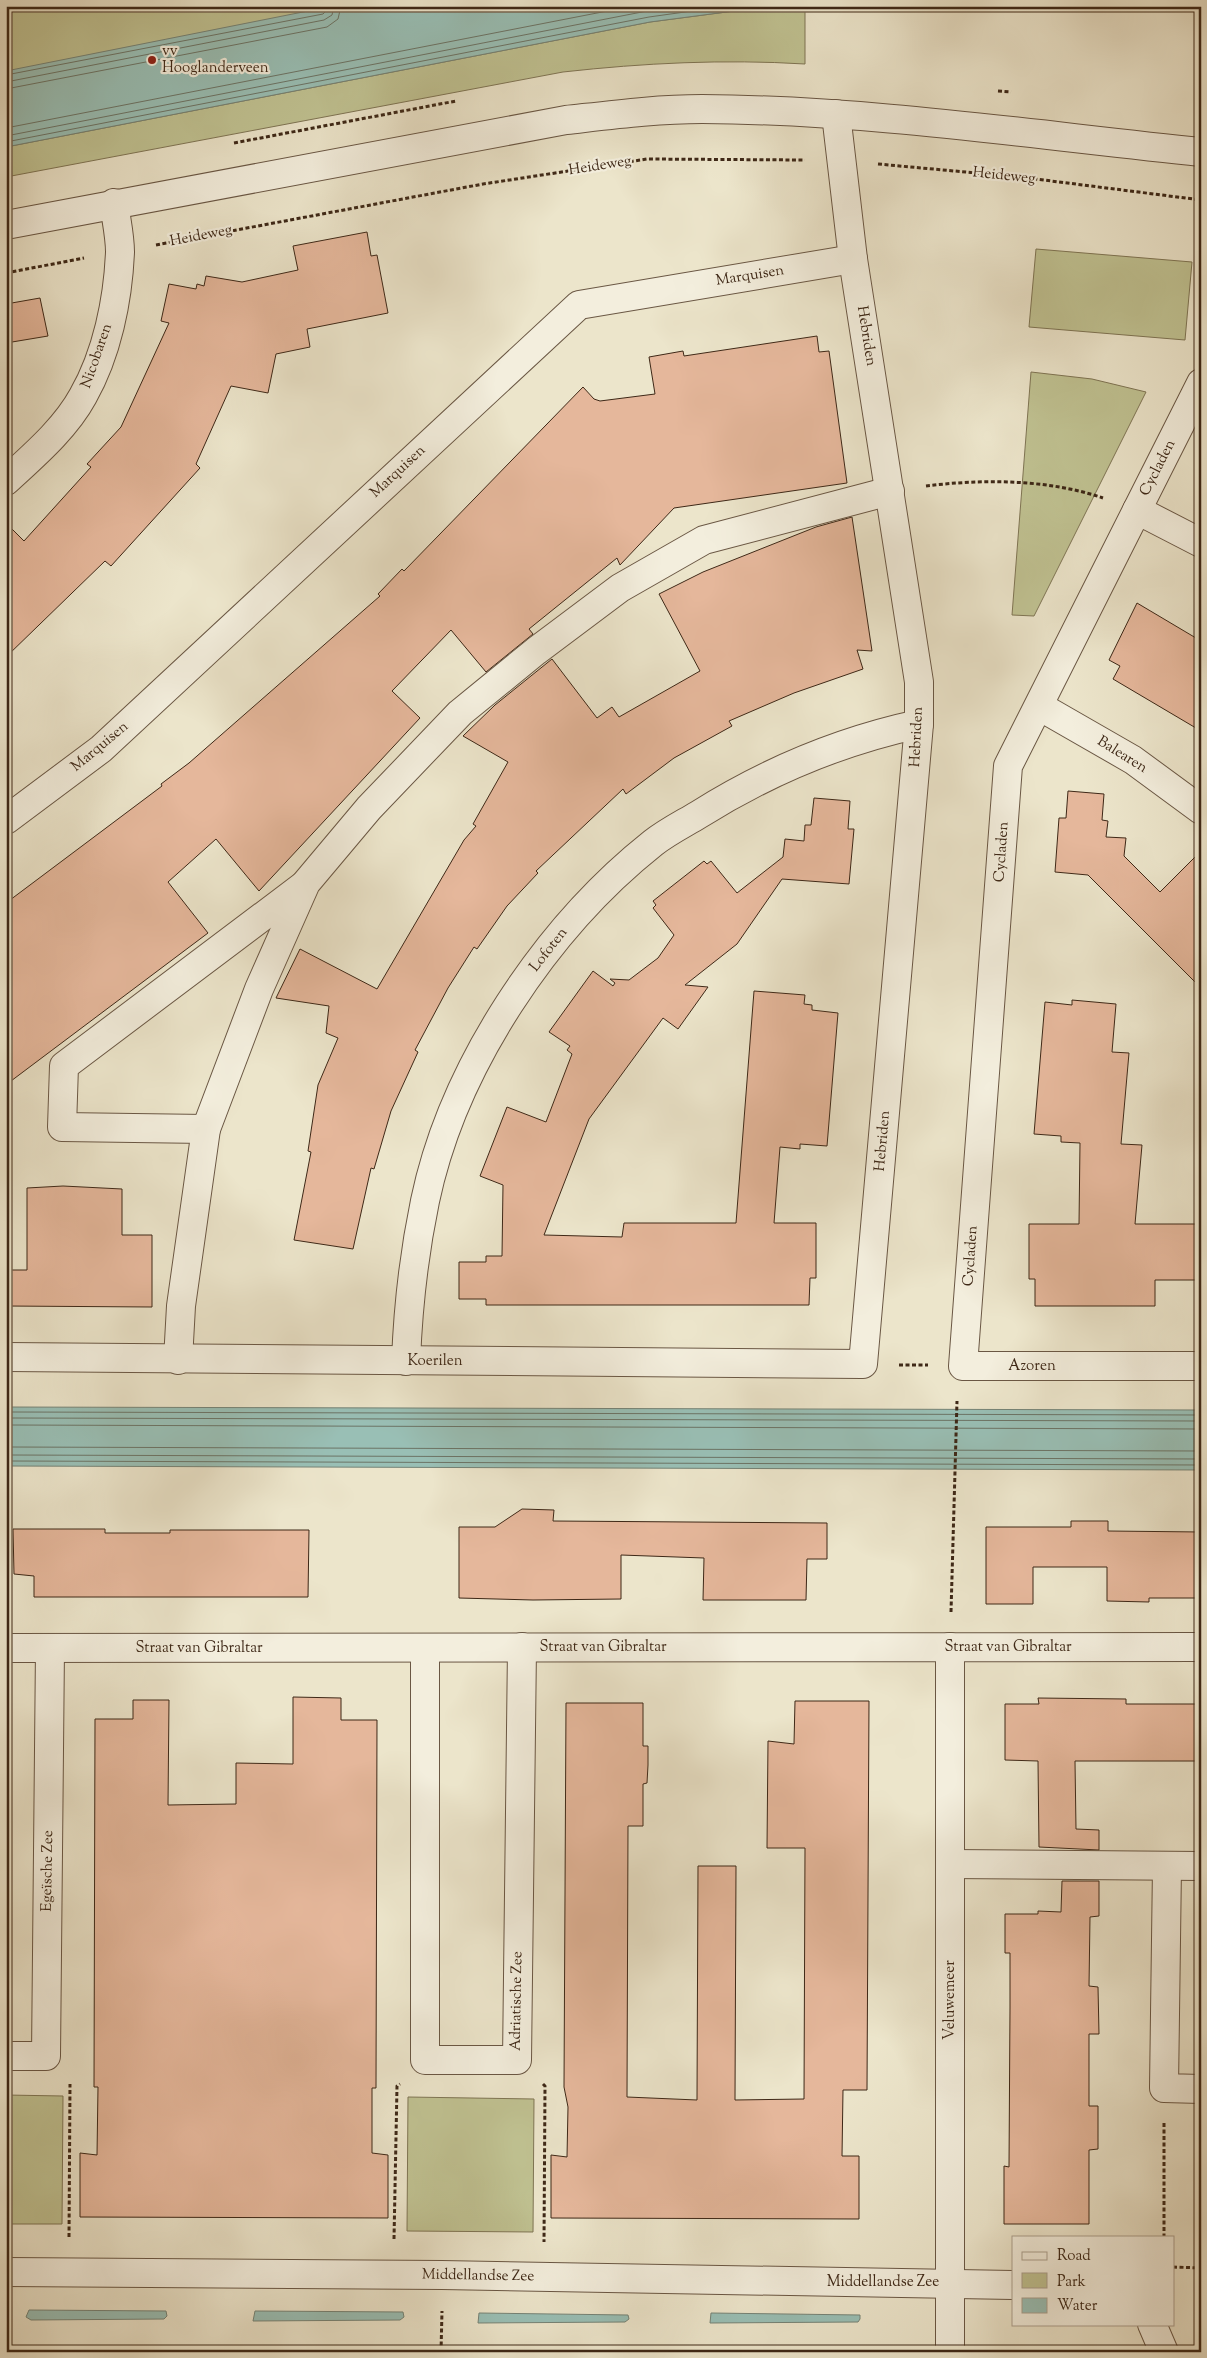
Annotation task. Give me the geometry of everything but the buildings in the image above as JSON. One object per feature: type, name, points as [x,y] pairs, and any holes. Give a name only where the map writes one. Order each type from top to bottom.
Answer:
[{"type":"street","points":[[6,225],[114,203],[566,120],[637,112],[701,109],[836,114],[1201,152]]},
{"type":"street","name":"Hebriden","points":[[836,114],[853,259],[918,682],[919,724],[863,1364]]},
{"type":"street","name":"Nicobaren","points":[[6,481],[60,428],[82,397],[97,366],[108,330],[116,290],[120,252],[114,203]]},
{"type":"street","name":"Marquisen","points":[[6,820],[101,749],[578,305],[853,259]]},
{"type":"street","name":"Cycladen","points":[[963,1366],[1008,766],[1201,383]]},
{"type":"street","points":[[206,1129],[62,1127],[64,1066],[306,883],[369,808],[460,713],[536,651],[620,588],[704,540],[890,491]]},
{"type":"street","points":[[1137,510],[1201,543]]},
{"type":"street","name":"Balearen","points":[[1039,706],[1133,760],[1201,810]]},
{"type":"street","name":"Lofoten","points":[[406,1361],[408,1308],[425,1200],[445,1135],[469,1075],[503,1013],[552,943],[607,883],[654,842],[732,794],[802,760],[872,734],[919,724]]},
{"type":"street","points":[[178,1360],[181,1306],[206,1129],[259,989],[306,883]]},
{"type":"street","name":"Koerilen","points":[[6,1357],[178,1360],[863,1364]]},
{"type":"street","name":"Azoren","points":[[963,1366],[1201,1366]]},
{"type":"street","name":"Adriatische Zee","points":[[425,2060],[516,2060],[522,1647]]},
{"type":"street","name":"Veluwemeer","points":[[950,1647],[950,2352]]},
{"type":"street","name":"Straat van Gibraltar","points":[[6,1648],[1201,1647]]},
{"type":"street","name":"Egeïsche Zee","points":[[46,2056],[50,1648]]},
{"type":"street","points":[[425,1648],[425,2060]]},
{"type":"street","points":[[950,1864],[1201,1866]]},
{"type":"street","points":[[1167,1866],[1164,2088],[1201,2088]]},
{"type":"street","points":[[6,2056],[46,2056]]},
{"type":"street","name":"Middellandse Zee","points":[[6,2272],[393,2275],[1012,2285]]},
{"type":"street","points":[[1153,2326],[1164,2352]]},
{"type":"path","name":"Heideweg","points":[[6,273],[483,184],[646,159],[842,160],[1020,177],[1201,200]]},
{"type":"path","points":[[890,491],[946,484],[988,482],[1042,485],[1094,495],[1137,510]]},
{"type":"path","points":[[863,1364],[963,1366]]},
{"type":"path","points":[[950,1647],[957,1395]]},
{"type":"path","points":[[46,2056],[71,2085],[69,2273]]},
{"type":"path","points":[[393,2275],[397,2086],[425,2060]]},
{"type":"path","points":[[516,2060],[545,2086],[543,2277]]},
{"type":"path","points":[[1164,2088],[1164,2236]]},
{"type":"path","points":[[1174,2268],[1201,2268]]},
{"type":"green space","name":"vv Hooglanderveen","points":[[6,6],[588,6],[6,114]]},
{"type":"green space","points":[[737,6],[805,6],[805,64],[684,63],[563,72],[6,177],[6,147],[650,22],[734,11]]},
{"type":"green space","points":[[1036,249],[1192,262],[1185,340],[1029,327]]},
{"type":"green space","points":[[1031,372],[1092,379],[1146,392],[1034,616],[1012,615]]},
{"type":"green space","points":[[6,2095],[63,2096],[62,2224],[6,2224]]},
{"type":"green space","points":[[408,2097],[534,2099],[533,2232],[407,2231]]},
{"type":"water","points":[[333,6],[737,6],[734,11],[650,22],[6,147],[6,71]]},
{"type":"water","points":[[6,1407],[1201,1410],[1201,1470],[6,1466]]},
{"type":"water","points":[[29,2310],[166,2311],[167,2316],[164,2319],[31,2320],[26,2317]]},
{"type":"water","points":[[255,2311],[403,2312],[404,2317],[400,2320],[253,2321]]},
{"type":"water","points":[[479,2313],[628,2315],[629,2319],[625,2322],[478,2323]]},
{"type":"water","points":[[711,2313],[860,2315],[860,2319],[858,2322],[710,2323]]},
{"type":"place","name":"vv Hooglanderveen","points":[[152,60]]}]
